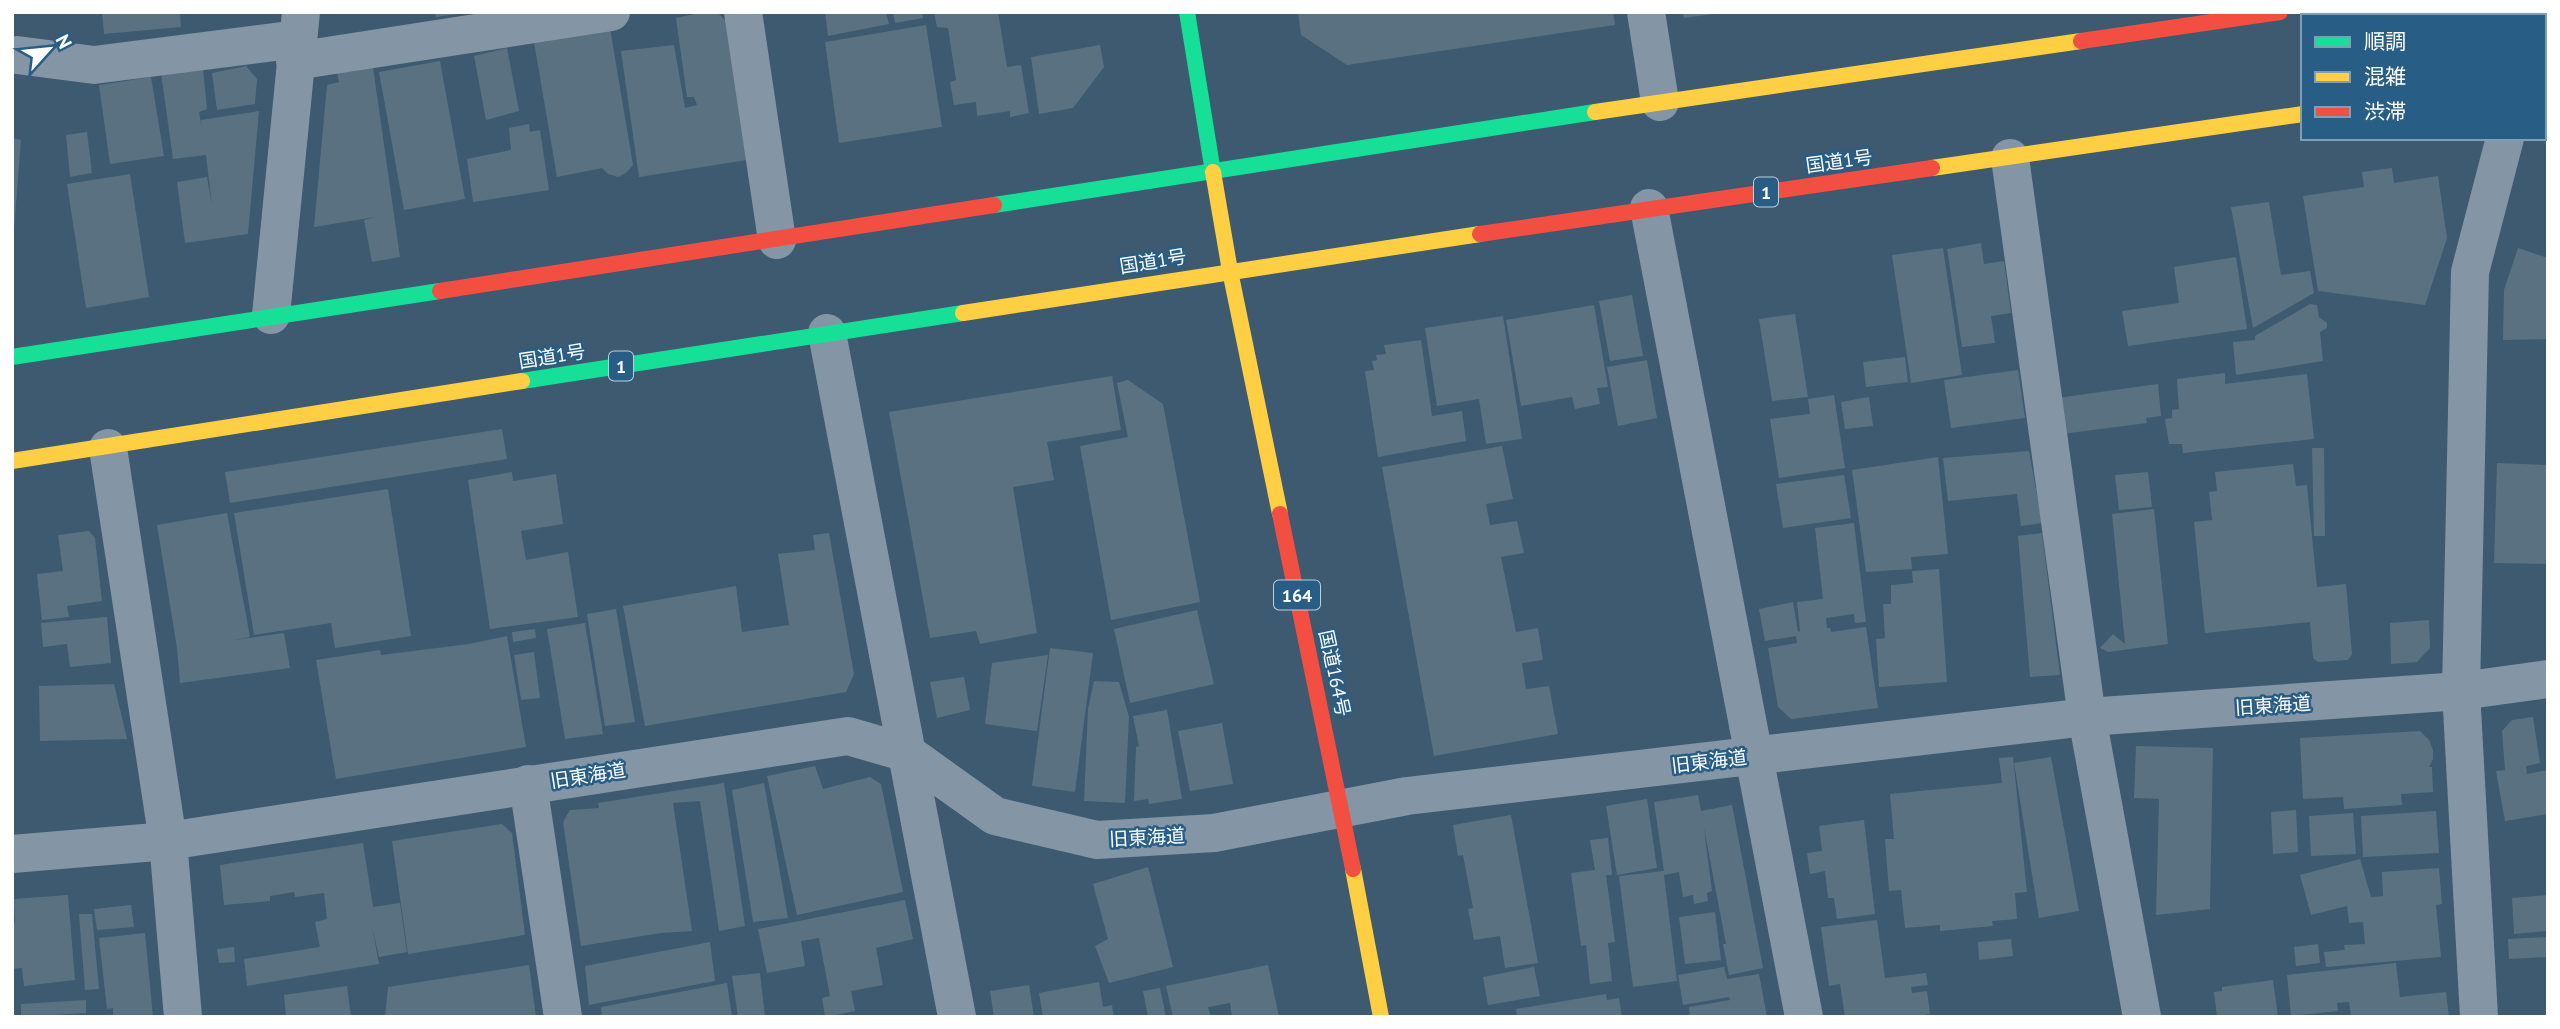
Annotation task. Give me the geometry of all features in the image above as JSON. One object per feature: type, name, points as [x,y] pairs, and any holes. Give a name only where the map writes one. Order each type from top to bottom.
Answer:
[{"type":"main road","name":"国道164号","points":[[1187,12],[1230,271],[1341,808],[1381,1017]]},
{"type":"main road","points":[[12,357],[1660,102],[2280,12]]},
{"type":"main road","name":"国道1号","points":[[12,461],[1230,271],[2301,114]]},
{"type":"street","points":[[17,55],[94,65],[298,37],[611,12]]},
{"type":"street","points":[[743,12],[777,240]]},
{"type":"street","points":[[1646,12],[1660,102]]},
{"type":"street","points":[[271,315],[298,37]]},
{"type":"street","points":[[2479,1017],[2461,691],[2470,272],[2504,140]]},
{"type":"street","points":[[2010,158],[2087,718],[2142,1017]]},
{"type":"street","points":[[1649,208],[1804,1017]]},
{"type":"street","points":[[827,333],[957,1017]]},
{"type":"street","points":[[108,448],[168,841],[183,1017]]},
{"type":"street","name":"旧東海道","points":[[12,853],[168,841],[848,736],[907,753],[995,816],[1097,840],[1214,833],[1407,796],[1753,756],[2087,718],[2461,691],[2548,679]]},
{"type":"street","points":[[528,784],[563,1017]]},
{"type":"building","points":[[102,12],[180,12],[181,27],[104,34]]},
{"type":"building","points":[[435,12],[458,12],[458,14],[436,17]]},
{"type":"building","points":[[717,12],[727,22],[747,160],[639,177],[621,51],[674,45],[685,108],[697,105],[694,97],[687,97],[676,18]]},
{"type":"building","points":[[825,12],[886,12],[889,24],[828,36]]},
{"type":"building","points":[[893,12],[922,12],[923,18],[895,23]]},
{"type":"building","points":[[934,12],[998,12],[1007,67],[1021,65],[1029,113],[1010,117],[1010,111],[977,116],[976,102],[954,105],[950,82],[956,80],[948,28],[937,27]]},
{"type":"building","points":[[1298,12],[1613,12],[1615,25],[1347,65],[1301,35]]},
{"type":"building","points":[[1683,12],[1714,12],[1714,14],[1684,18]]},
{"type":"building","points":[[926,25],[942,127],[839,143],[825,42]]},
{"type":"building","points":[[610,28],[633,165],[618,177],[608,174],[602,168],[557,177],[534,42]]},
{"type":"building","points":[[1100,45],[1104,67],[1073,108],[1039,114],[1031,57]]},
{"type":"building","points":[[507,48],[519,111],[486,120],[474,56]]},
{"type":"building","points":[[440,61],[465,199],[404,210],[379,72]]},
{"type":"building","points":[[246,66],[257,79],[255,104],[217,110],[212,73]]},
{"type":"building","points":[[373,67],[400,257],[372,262],[364,220],[375,217],[314,227],[327,85],[339,82],[337,72]]},
{"type":"building","points":[[203,68],[207,109],[199,112],[202,129],[201,120],[259,111],[248,234],[185,243],[177,182],[207,177],[212,206],[206,155],[173,159],[161,73]]},
{"type":"building","points":[[151,77],[164,156],[110,164],[99,85]]},
{"type":"building","points":[[529,124],[530,132],[540,130],[549,190],[473,202],[467,159],[511,150],[509,128]]},
{"type":"building","points":[[87,132],[92,173],[70,177],[66,135]]},
{"type":"building","points":[[12,138],[21,140],[14,229],[12,229]]},
{"type":"building","points":[[2392,168],[2394,183],[2438,176],[2447,238],[2425,305],[2318,291],[2303,196],[2364,187],[2362,172]]},
{"type":"building","points":[[130,174],[149,297],[86,308],[67,184]]},
{"type":"building","points":[[2269,202],[2281,275],[2310,271],[2314,293],[2253,328],[2231,207]]},
{"type":"building","points":[[1981,243],[1984,264],[2004,261],[2011,313],[1991,316],[1995,343],[1962,347],[1947,249]]},
{"type":"building","points":[[1943,248],[1962,375],[1911,383],[1892,255]]},
{"type":"building","points":[[2518,248],[2548,258],[2548,339],[2503,340],[2504,290]]},
{"type":"building","points":[[2236,257],[2247,329],[2128,346],[2122,311],[2179,303],[2174,267]]},
{"type":"building","points":[[1632,295],[1643,356],[1610,361],[1599,301]]},
{"type":"building","points":[[2310,304],[2317,305],[2319,317],[2327,323],[2327,328],[2320,332],[2323,361],[2236,375],[2233,342],[2255,340],[2255,336]]},
{"type":"building","points":[[1594,305],[1608,387],[1597,388],[1600,404],[1575,409],[1572,397],[1521,406],[1506,320]]},
{"type":"building","points":[[1795,314],[1808,397],[1772,401],[1759,319]]},
{"type":"building","points":[[1503,316],[1522,439],[1486,444],[1479,399],[1437,406],[1425,328]]},
{"type":"building","points":[[1421,340],[1432,416],[1462,411],[1466,441],[1378,457],[1365,371],[1374,370],[1372,361],[1377,360],[1376,355],[1386,354],[1384,345]]},
{"type":"building","points":[[1905,357],[1908,382],[1866,387],[1863,362]]},
{"type":"building","points":[[1647,360],[1657,418],[1618,426],[1607,367]]},
{"type":"building","points":[[2018,370],[2025,418],[1951,428],[1944,380]]},
{"type":"building","points":[[2225,373],[2225,384],[2307,374],[2314,439],[2183,453],[2182,444],[2169,444],[2165,419],[2172,418],[2172,410],[2179,409],[2177,379]]},
{"type":"building","points":[[1112,376],[1121,430],[1047,442],[1054,480],[1013,487],[1037,633],[980,644],[976,631],[930,638],[889,412]]},
{"type":"building","points":[[1128,380],[1163,404],[1200,602],[1111,620],[1080,446],[1128,437],[1117,383]]},
{"type":"building","points":[[2158,384],[2161,416],[2146,418],[2147,423],[2062,434],[2057,398]]},
{"type":"building","points":[[1834,395],[1845,468],[1779,478],[1770,419],[1810,414],[1808,399]]},
{"type":"building","points":[[1869,397],[1873,426],[1845,429],[1841,402]]},
{"type":"building","points":[[502,429],[507,459],[230,503],[225,472]]},
{"type":"building","points":[[1502,446],[1513,499],[1486,504],[1490,525],[1517,521],[1524,553],[1501,557],[1516,632],[1538,628],[1543,660],[1522,663],[1526,689],[1549,686],[1558,734],[1434,756],[1382,467]]},
{"type":"building","points":[[2312,448],[2324,448],[2325,536],[2314,536]]},
{"type":"building","points":[[2029,451],[2042,523],[2021,526],[2017,494],[1948,501],[1943,458]]},
{"type":"building","points":[[1938,457],[1948,554],[1911,557],[1912,569],[1866,572],[1852,470]]},
{"type":"building","points":[[2497,463],[2548,465],[2548,564],[2494,563]]},
{"type":"building","points":[[2293,464],[2296,486],[2307,485],[2317,587],[2346,584],[2352,654],[2348,660],[2318,662],[2313,658],[2310,622],[2205,633],[2194,522],[2212,520],[2209,492],[2217,491],[2215,472]]},
{"type":"building","points":[[512,472],[513,481],[556,474],[563,524],[521,531],[526,560],[568,552],[578,617],[490,629],[468,480]]},
{"type":"building","points":[[2148,472],[2152,507],[2119,510],[2115,475]]},
{"type":"building","points":[[1844,475],[1851,518],[1783,528],[1776,484]]},
{"type":"building","points":[[388,489],[411,636],[335,648],[331,623],[254,635],[234,513]]},
{"type":"building","points":[[2154,509],[2168,644],[2108,652],[2100,648],[2113,634],[2125,644],[2112,514]]},
{"type":"building","points":[[227,513],[250,637],[235,640],[284,633],[290,668],[180,683],[157,525]]},
{"type":"building","points":[[1854,523],[1866,622],[1855,623],[1854,614],[1826,618],[1827,628],[1830,628],[1831,632],[1866,627],[1878,708],[1791,719],[1778,707],[1768,648],[1797,643],[1796,636],[1765,641],[1759,609],[1793,602],[1798,632],[1800,631],[1797,602],[1823,599],[1815,528]]},
{"type":"building","points":[[89,531],[95,538],[102,601],[67,606],[69,617],[42,620],[37,574],[63,571],[58,535]]},
{"type":"building","points":[[829,533],[854,674],[846,692],[645,726],[623,606],[736,586],[742,632],[789,625],[778,554],[815,550],[813,535]]},
{"type":"building","points":[[2042,533],[2060,675],[2030,677],[2018,536]]},
{"type":"building","points":[[1939,569],[1947,682],[1879,687],[1876,639],[1885,638],[1883,604],[1891,604],[1891,585],[1913,583],[1912,571]]},
{"type":"building","points":[[616,609],[635,722],[605,726],[587,614]]},
{"type":"building","points":[[1197,610],[1214,684],[1130,703],[1114,629]]},
{"type":"building","points":[[107,617],[111,663],[70,667],[67,644],[43,647],[41,623]]},
{"type":"building","points":[[2429,620],[2430,648],[2417,662],[2391,664],[2390,623]]},
{"type":"building","points":[[585,623],[603,734],[565,739],[547,629]]},
{"type":"building","points":[[535,629],[536,638],[513,642],[512,632]]},
{"type":"building","points":[[507,636],[526,747],[336,779],[316,660],[380,650],[381,655],[469,644]]},
{"type":"building","points":[[1050,648],[1093,653],[1075,792],[1032,786]]},
{"type":"building","points":[[534,652],[540,698],[521,700],[514,655]]},
{"type":"building","points":[[1048,655],[1037,731],[985,724],[992,663]]},
{"type":"building","points":[[964,677],[970,710],[937,718],[930,682]]},
{"type":"building","points":[[1094,681],[1119,682],[1129,717],[1125,803],[1084,801],[1088,709]]},
{"type":"building","points":[[114,684],[127,739],[40,741],[39,686]]},
{"type":"building","points":[[1167,710],[1182,799],[1149,804],[1148,799],[1134,801],[1136,747],[1139,746],[1133,716]]},
{"type":"building","points":[[2533,717],[2540,763],[2526,766],[2527,774],[2548,770],[2548,814],[2505,821],[2496,771],[2505,770],[2502,731],[2512,720]]},
{"type":"building","points":[[1222,723],[1233,784],[1190,791],[1178,731]]},
{"type":"building","points":[[2420,731],[2429,740],[2433,750],[2429,767],[2432,767],[2433,792],[2401,794],[2402,805],[2344,809],[2343,797],[2303,799],[2300,738]]},
{"type":"building","points":[[2136,746],[2213,748],[2210,909],[2156,915],[2159,799],[2134,798]]},
{"type":"building","points":[[2013,757],[2027,892],[2015,893],[2017,919],[1992,921],[1993,926],[1940,931],[1940,925],[1905,928],[1901,890],[1889,891],[1885,839],[1894,839],[1890,794],[2002,783],[1999,758]]},
{"type":"building","points":[[2051,757],[2079,911],[2039,918],[2014,763]]},
{"type":"building","points":[[815,766],[823,789],[870,777],[881,784],[903,892],[797,915],[767,776]]},
{"type":"building","points":[[724,783],[745,926],[719,931],[700,801],[673,803],[692,931],[661,933],[581,946],[563,822],[570,810],[599,808],[598,803]]},
{"type":"building","points":[[764,783],[788,918],[753,922],[732,790]]},
{"type":"building","points":[[1698,795],[1701,811],[1732,805],[1763,968],[1729,975],[1723,944],[1726,944],[1704,828],[1712,891],[1707,893],[1708,901],[1694,904],[1693,895],[1683,897],[1679,872],[1664,875],[1677,981],[1633,987],[1619,876],[1664,871],[1654,802]]},
{"type":"building","points":[[1647,799],[1657,868],[1617,875],[1606,806]]},
{"type":"building","points":[[2296,810],[2298,852],[2273,854],[2271,812]]},
{"type":"building","points":[[2436,811],[2439,853],[2363,857],[2361,816]]},
{"type":"building","points":[[2353,813],[2356,854],[2311,856],[2309,816]]},
{"type":"building","points":[[1511,815],[1538,963],[1505,968],[1500,936],[1474,940],[1468,909],[1473,908],[1463,855],[1458,856],[1453,825]]},
{"type":"building","points":[[1864,820],[1875,914],[1837,919],[1834,898],[1828,898],[1825,871],[1810,874],[1807,853],[1822,851],[1819,826]]},
{"type":"building","points":[[502,824],[512,833],[525,935],[408,954],[392,841]]},
{"type":"building","points":[[1608,838],[1612,875],[1606,875],[1615,942],[1608,943],[1612,981],[1590,984],[1586,945],[1581,946],[1571,873],[1595,870],[1590,840]]},
{"type":"building","points":[[363,843],[373,907],[400,903],[407,952],[379,957],[372,926],[379,964],[247,986],[244,959],[320,947],[315,922],[327,919],[324,893],[295,897],[294,892],[270,896],[270,901],[224,905],[220,865]]},
{"type":"building","points":[[2360,859],[2371,897],[2383,896],[2382,872],[2439,868],[2442,904],[2436,905],[2441,957],[2326,967],[2324,952],[2345,950],[2344,945],[2365,944],[2363,922],[2349,923],[2347,906],[2311,915],[2300,875]]},
{"type":"building","points":[[1148,867],[1173,967],[1109,983],[1095,946],[1108,939],[1093,884]]},
{"type":"building","points":[[68,895],[75,980],[24,986],[22,968],[12,969],[14,899]]},
{"type":"building","points":[[2548,895],[2548,931],[2514,934],[2512,898]]},
{"type":"building","points":[[905,900],[913,939],[876,948],[883,985],[851,991],[855,1011],[825,1017],[822,998],[830,996],[819,938],[801,941],[805,966],[767,973],[758,929]]},
{"type":"building","points":[[131,905],[134,927],[97,930],[94,909]]},
{"type":"building","points":[[1715,912],[1721,960],[1685,964],[1679,917]]},
{"type":"building","points":[[79,914],[92,914],[99,989],[85,990]]},
{"type":"building","points":[[1877,920],[1885,978],[1926,973],[1928,985],[1911,987],[1912,993],[1927,991],[1930,1014],[1912,1017],[1845,1017],[1840,984],[1829,986],[1821,927]]},
{"type":"building","points":[[145,933],[153,1017],[113,1017],[113,1008],[107,1009],[99,938]]},
{"type":"building","points":[[2548,937],[2548,957],[2509,959],[2508,939]]},
{"type":"building","points":[[2011,939],[2013,956],[1979,960],[1978,942]]},
{"type":"building","points":[[710,942],[715,981],[589,1005],[585,966]]},
{"type":"building","points":[[2318,944],[2320,963],[2296,966],[2294,947]]},
{"type":"building","points":[[234,947],[235,962],[219,963],[217,949]]},
{"type":"building","points":[[2396,963],[2400,997],[2446,992],[2449,1017],[2351,1017],[2349,1002],[2337,1003],[2338,1011],[2291,1016],[2287,975]]},
{"type":"building","points":[[529,965],[536,1017],[385,1017],[388,987]]},
{"type":"building","points":[[1268,965],[1279,1017],[1232,1017],[1230,1003],[1208,1007],[1211,1017],[1173,1017],[1166,986]]},
{"type":"building","points":[[1534,967],[1540,996],[1488,1005],[1483,977]]},
{"type":"building","points":[[1724,967],[1727,979],[1759,974],[1767,1017],[1690,1017],[1689,1007],[1730,1000],[1729,997],[1683,1005],[1678,975]]},
{"type":"building","points":[[760,973],[765,1017],[738,1017],[732,976]]},
{"type":"building","points":[[2273,980],[2278,1017],[2217,1017],[2214,992],[2222,991],[2222,987]]},
{"type":"building","points":[[1099,982],[1103,1007],[1112,1005],[1114,1017],[1043,1017],[1039,993]]},
{"type":"building","points":[[727,983],[732,1017],[602,1017],[601,1007]]},
{"type":"building","points":[[1029,985],[1034,1017],[994,1017],[990,991]]},
{"type":"building","points":[[347,986],[351,1017],[286,1017],[284,995]]},
{"type":"building","points":[[1160,988],[1166,1017],[1148,1017],[1143,991]]},
{"type":"building","points":[[1606,994],[1607,1000],[1619,998],[1622,1017],[1517,1017],[1516,1009]]},
{"type":"building","points":[[86,1000],[86,1013],[21,1017],[21,1004]]},
{"type":"traffic: fast","points":[[1187,12],[1213,172]]},
{"type":"traffic: fast","points":[[994,205],[1595,112]]},
{"type":"traffic: fast","points":[[12,357],[440,291]]},
{"type":"traffic: fast","points":[[522,381],[963,313]]},
{"type":"traffic: slow","points":[[1595,112],[2081,41]]},
{"type":"traffic: slow","points":[[1932,168],[2301,114]]},
{"type":"traffic: slow","points":[[1213,172],[1230,271],[1280,514]]},
{"type":"traffic: slow","points":[[963,313],[1480,234]]},
{"type":"traffic: slow","points":[[12,461],[522,381]]},
{"type":"traffic: slow","points":[[1353,869],[1381,1017]]},
{"type":"traffic: jam","points":[[2081,41],[2280,12]]},
{"type":"traffic: jam","points":[[1480,234],[1932,168]]},
{"type":"traffic: jam","points":[[440,291],[994,205]]},
{"type":"traffic: jam","points":[[1280,514],[1353,869]]}]
